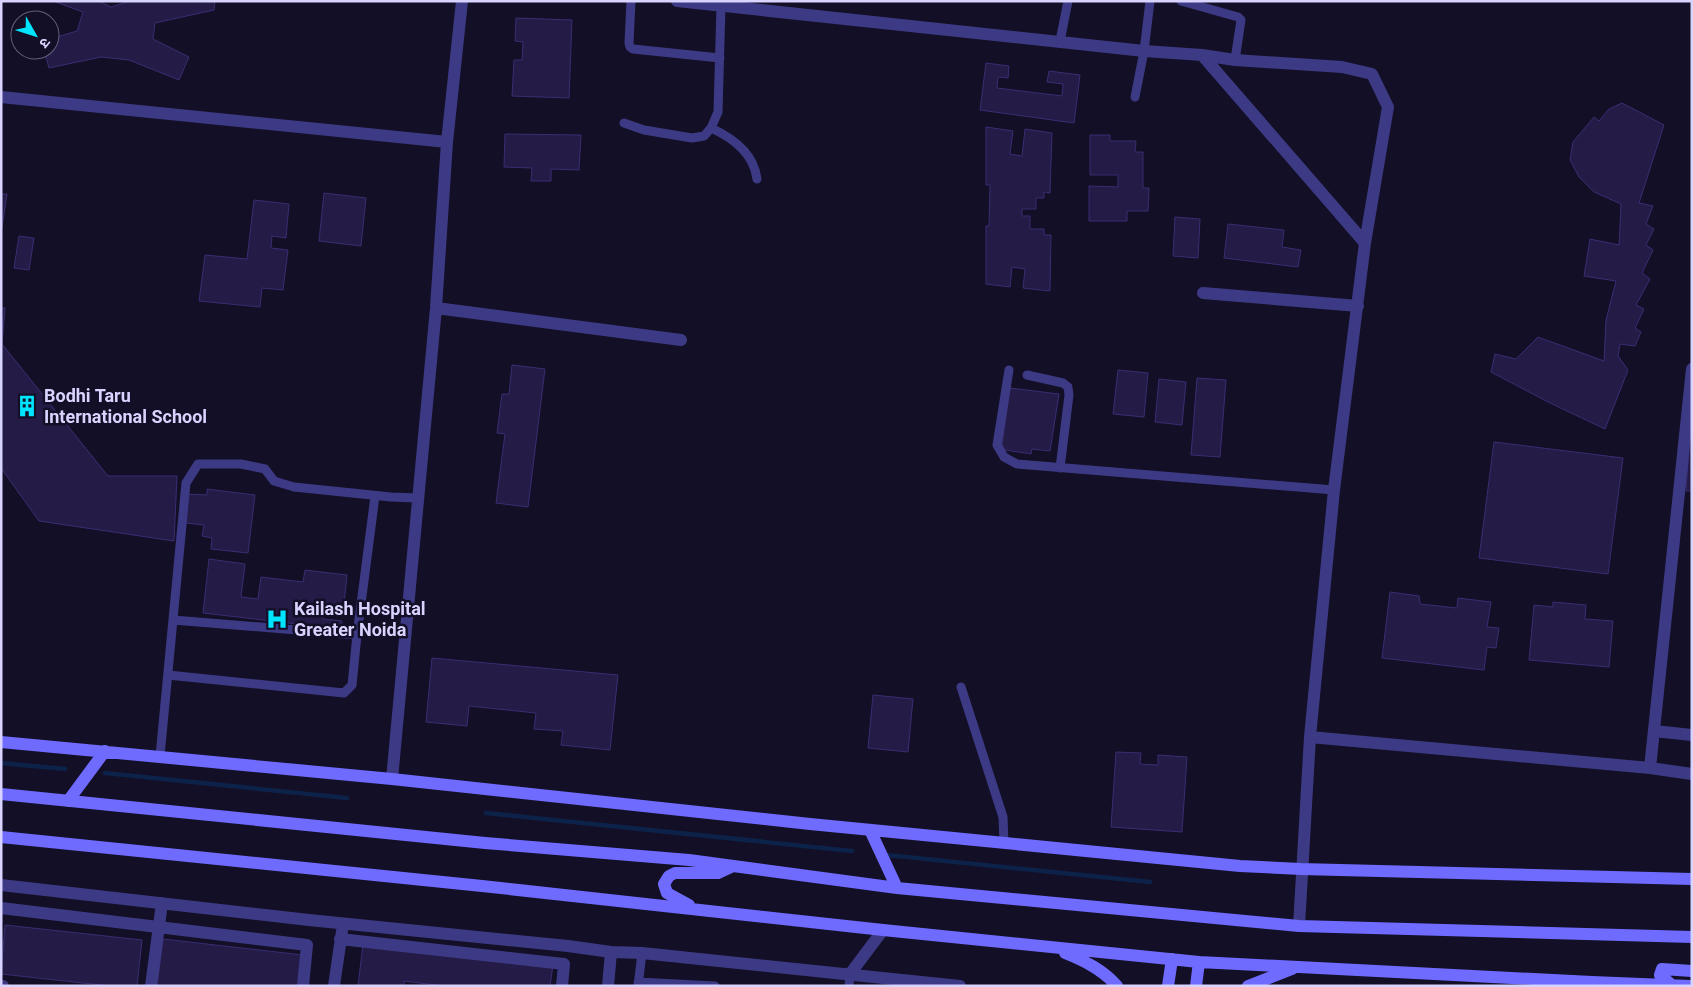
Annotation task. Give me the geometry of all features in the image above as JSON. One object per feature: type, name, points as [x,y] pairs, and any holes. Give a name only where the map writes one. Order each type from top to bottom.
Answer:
[{"type":"main road","points":[[1,742],[392,779],[870,830],[1240,866],[1692,879]]},
{"type":"main road","points":[[68,801],[105,751]]},
{"type":"main road","points":[[1,794],[485,843],[689,860],[897,888],[1299,926],[1692,937]]},
{"type":"main road","points":[[870,830],[897,888]]},
{"type":"main road","points":[[1,837],[696,908],[883,930],[1199,962],[1594,984],[1690,986]]},
{"type":"main road","points":[[696,908],[667,892],[664,884],[666,880],[675,873],[718,873],[733,866]]},
{"type":"main road","points":[[1049,947],[1084,960],[1109,977],[1117,986]]},
{"type":"main road","points":[[1168,986],[1172,959]]},
{"type":"main road","points":[[1196,986],[1199,962]]},
{"type":"main road","points":[[1248,986],[1296,967]]},
{"type":"main road","points":[[1672,985],[1660,975],[1662,968],[1692,972]]},
{"type":"street","points":[[392,779],[436,308],[447,142],[462,1]]},
{"type":"street","points":[[677,1],[721,6],[750,5],[1144,51],[1202,55],[1235,60],[1342,67],[1372,74],[1388,107],[1366,243],[1334,490],[1310,736],[1299,926]]},
{"type":"street","points":[[1202,55],[1366,243]]},
{"type":"street","points":[[1,97],[447,142]]},
{"type":"street","points":[[1203,293],[1358,306]]},
{"type":"street","points":[[436,308],[681,340]]},
{"type":"street","points":[[1650,768],[1692,369]]},
{"type":"street","points":[[1654,731],[1692,734]]},
{"type":"street","points":[[1310,736],[1650,768],[1692,774]]},
{"type":"street","points":[[1,885],[611,952],[642,953],[850,980],[960,986]]},
{"type":"street","points":[[151,986],[162,903]]},
{"type":"street","points":[[1,908],[308,945],[303,986]]},
{"type":"street","points":[[334,986],[343,923]]},
{"type":"street","points":[[850,980],[883,930]]},
{"type":"street","points":[[340,939],[564,964]]},
{"type":"street","points":[[562,986],[568,946]]},
{"type":"street","points":[[608,986],[611,952]]},
{"type":"lane","points":[[631,1],[630,47],[720,58]]},
{"type":"lane","points":[[1060,41],[1068,1]]},
{"type":"lane","points":[[1135,97],[1144,51],[1150,1]]},
{"type":"lane","points":[[1181,1],[1238,16],[1240,20],[1235,60]]},
{"type":"lane","points":[[624,123],[644,130],[692,138],[704,136],[711,128],[718,112],[721,6]]},
{"type":"lane","points":[[711,128],[728,136],[750,158],[756,171],[757,179]]},
{"type":"lane","points":[[1009,370],[998,446],[1004,457],[1017,464],[1334,490]]},
{"type":"lane","points":[[1027,375],[1063,383],[1068,387],[1069,395],[1060,468]]},
{"type":"lane","points":[[160,756],[186,483],[198,464],[241,464],[265,469],[274,481],[294,487],[375,496],[417,498]]},
{"type":"lane","points":[[168,675],[344,693],[352,685],[375,496]]},
{"type":"lane","points":[[173,620],[357,635]]},
{"type":"lane","points":[[961,687],[1003,817],[1004,843]]},
{"type":"lane","points":[[642,953],[638,984],[715,986]]},
{"type":"building","points":[[53,1],[99,1],[111,7],[130,1],[215,1],[214,10],[155,23],[153,39],[189,57],[179,80],[129,60],[101,57],[49,68],[47,60],[60,60],[60,36],[77,31],[83,12]]},
{"type":"building","points":[[516,18],[572,20],[569,98],[512,96],[514,60],[522,60],[523,42],[515,41]]},
{"type":"building","points":[[986,63],[1009,66],[1008,78],[998,77],[997,88],[1062,96],[1063,84],[1047,82],[1049,71],[1080,75],[1074,123],[980,110]]},
{"type":"building","points":[[1622,103],[1664,125],[1639,203],[1653,206],[1646,224],[1654,229],[1646,245],[1653,250],[1642,273],[1650,279],[1636,305],[1644,309],[1635,328],[1641,332],[1635,346],[1620,344],[1618,356],[1628,370],[1605,429],[1491,372],[1495,354],[1516,359],[1538,337],[1604,361],[1606,320],[1616,281],[1584,276],[1590,239],[1619,245],[1621,204],[1594,192],[1579,177],[1570,160],[1573,142],[1594,117],[1599,121],[1609,109]]},
{"type":"building","points":[[986,127],[1013,131],[1010,154],[1022,156],[1025,129],[1052,133],[1050,193],[1044,192],[1044,198],[1036,198],[1036,209],[1022,209],[1022,216],[1030,216],[1030,229],[1044,229],[1044,235],[1051,235],[1050,291],[1023,288],[1025,269],[1012,267],[1010,287],[986,284],[986,226],[989,226],[990,185],[986,185]]},
{"type":"building","points":[[505,134],[581,135],[579,170],[551,169],[551,181],[531,181],[532,168],[504,167]]},
{"type":"building","points":[[1090,135],[1110,135],[1110,141],[1136,141],[1135,152],[1143,152],[1143,188],[1149,188],[1148,211],[1127,211],[1127,221],[1089,221],[1089,186],[1118,187],[1118,175],[1090,175]]},
{"type":"building","points":[[324,193],[366,198],[361,246],[319,241]]},
{"type":"building","points":[[1,194],[7,194],[1,234]]},
{"type":"building","points":[[254,200],[289,204],[286,238],[272,236],[271,248],[288,250],[283,290],[262,288],[260,307],[199,301],[205,255],[247,259]]},
{"type":"building","points":[[1175,217],[1200,219],[1198,258],[1173,256]]},
{"type":"building","points":[[1228,224],[1284,230],[1282,247],[1301,250],[1298,267],[1224,258]]},
{"type":"building","points":[[19,236],[34,238],[29,270],[14,268]]},
{"type":"building","name":"Bodhi Taru International School","points":[[1,308],[5,308],[2,344],[108,476],[177,476],[174,541],[39,521],[1,468]]},
{"type":"building","points":[[512,365],[545,369],[528,507],[496,503],[505,434],[497,433],[502,394],[509,394]]},
{"type":"building","points":[[1118,370],[1148,373],[1144,417],[1113,414]]},
{"type":"building","points":[[1197,378],[1226,380],[1220,457],[1191,455]]},
{"type":"building","points":[[1159,379],[1186,382],[1182,425],[1155,422]]},
{"type":"building","points":[[1010,388],[1059,394],[1050,451],[1032,449],[1031,454],[1005,450],[1002,445]]},
{"type":"building","points":[[1692,405],[1692,491],[1686,491]]},
{"type":"building","points":[[1494,442],[1623,458],[1608,574],[1479,558]]},
{"type":"building","points":[[207,489],[255,495],[248,553],[211,549],[212,538],[202,536],[204,525],[186,523],[188,494],[207,495]]},
{"type":"building","points":[[209,559],[245,564],[241,597],[258,599],[261,577],[303,582],[305,570],[347,575],[344,605],[325,603],[323,619],[342,621],[341,629],[203,613]]},
{"type":"building","points":[[1390,592],[1419,596],[1420,604],[1457,608],[1458,598],[1491,602],[1487,627],[1499,628],[1496,648],[1487,647],[1484,670],[1382,658]]},
{"type":"building","points":[[1553,602],[1586,605],[1585,619],[1613,621],[1609,667],[1529,660],[1534,605],[1553,607]]},
{"type":"building","points":[[432,658],[618,675],[610,750],[561,745],[563,731],[534,729],[536,713],[469,706],[467,726],[426,722]]},
{"type":"building","points":[[873,695],[913,699],[908,752],[868,748]]},
{"type":"building","points":[[1116,752],[1141,753],[1140,764],[1158,765],[1158,755],[1187,757],[1182,832],[1111,827]]},
{"type":"building","points":[[5,925],[142,940],[137,986],[110,986],[1,974]]},
{"type":"building","points":[[163,939],[303,955],[300,986],[157,986]]},
{"type":"building","points":[[363,944],[553,965],[550,986],[443,986],[404,981],[404,986],[358,986]]},
{"type":"waterway","points":[[1,763],[65,769]]},
{"type":"waterway","points":[[105,773],[347,798]]},
{"type":"waterway","points":[[486,813],[852,851]]},
{"type":"waterway","points":[[887,855],[1150,882]]},
{"type":"place","name":"Bodhi Taru International School","points":[[27,406]]},
{"type":"place","name":"Kailash Hospital Greater Noida","points":[[277,619]]}]
